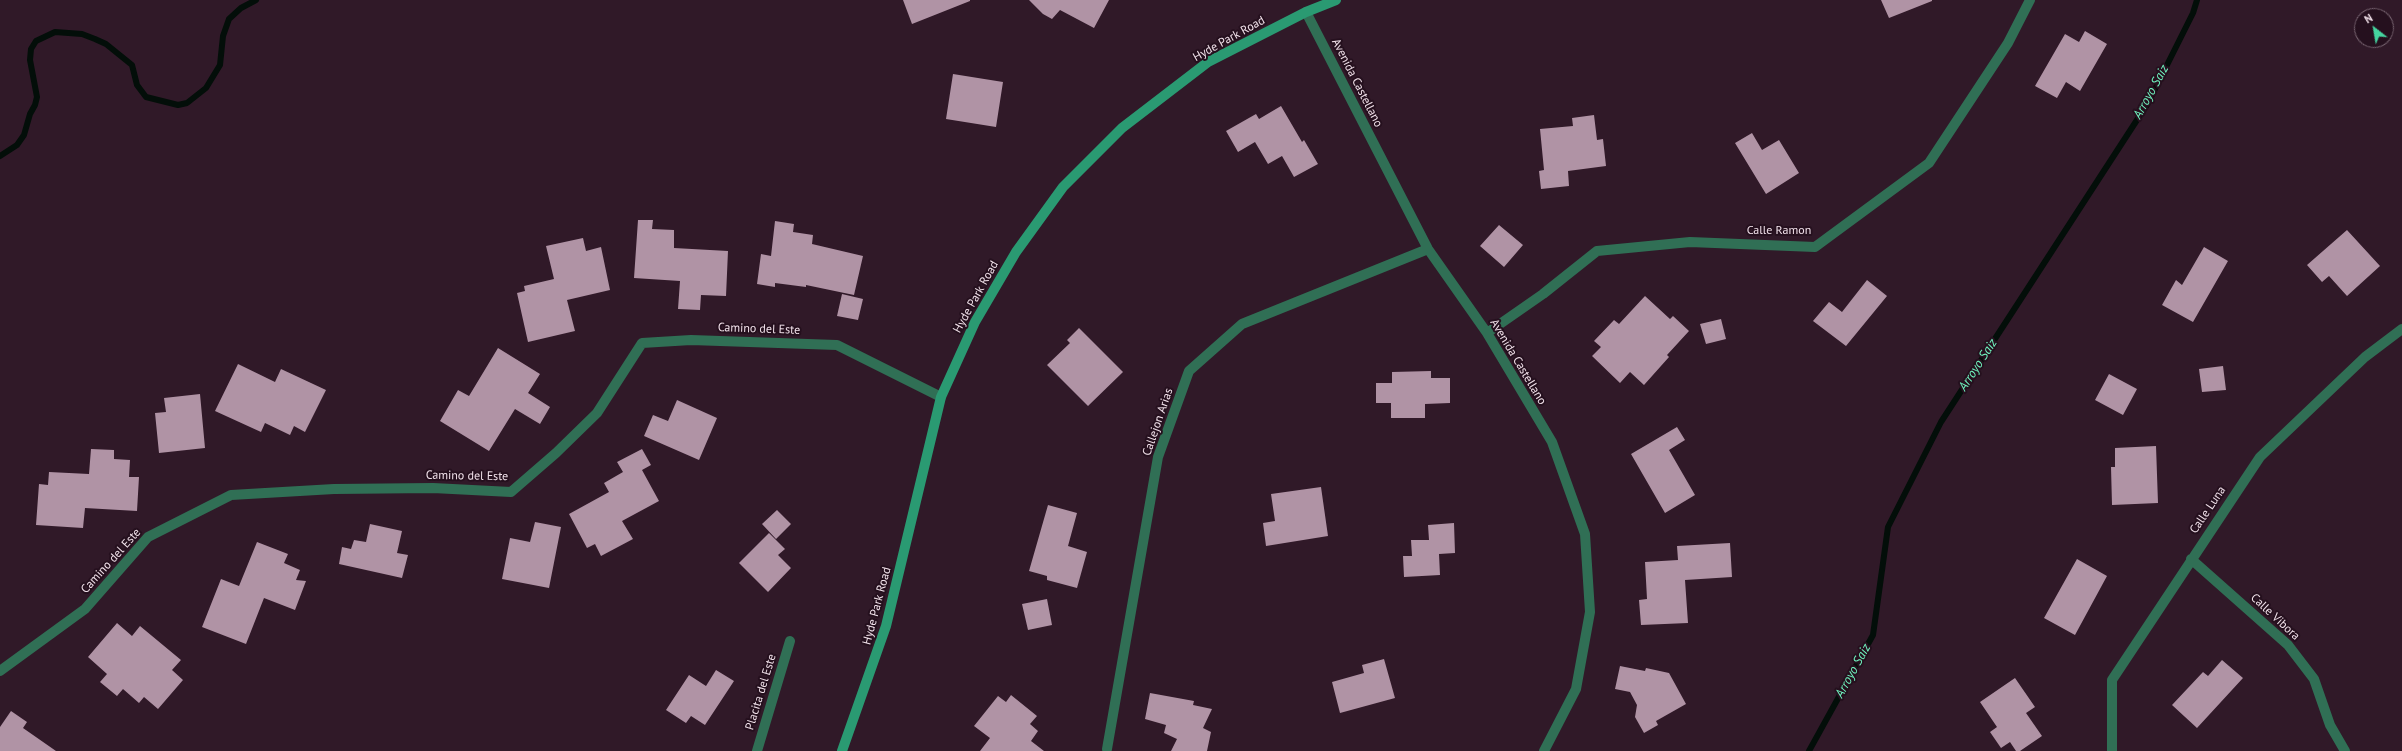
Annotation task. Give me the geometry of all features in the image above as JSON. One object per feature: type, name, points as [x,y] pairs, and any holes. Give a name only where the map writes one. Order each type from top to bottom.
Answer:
[{"type":"main road","name":"Hyde Park Road","points":[[842,751],[872,671],[888,619],[941,397],[975,322],[1012,258],[1063,188],[1122,128],[1208,62],[1306,12],[1336,0]]},
{"type":"street","name":"Calle Ramon","points":[[1487,333],[1543,294],[1597,251],[1690,242],[1815,247],[1929,162],[2008,43],[2030,0]]},
{"type":"street","name":"Avenida Castellano","points":[[1306,12],[1428,249],[1487,333],[1552,442],[1585,534],[1590,612],[1576,689],[1544,751]]},
{"type":"street","name":"Callejon Arias","points":[[1107,749],[1158,457],[1189,371],[1242,324],[1428,249]]},
{"type":"street","name":"Calle Luna","points":[[2112,751],[2112,680],[2260,457],[2365,357],[2402,329]]},
{"type":"street","name":"Camino del Este","points":[[0,671],[85,609],[148,537],[231,495],[349,488],[433,488],[511,492],[556,453],[597,413],[642,343],[691,340],[837,345],[941,397]]},
{"type":"street","name":"Calle Vibora","points":[[2191,559],[2288,645],[2314,679],[2330,725],[2345,751]]},
{"type":"street","name":"Placita del Este","points":[[757,751],[790,641]]},
{"type":"building","points":[[903,0],[970,0],[970,1],[912,24]]},
{"type":"building","points":[[1029,0],[1109,0],[1094,28],[1060,10],[1052,19],[1043,14]]},
{"type":"building","points":[[1881,0],[1932,0],[1932,1],[1889,18]]},
{"type":"building","points":[[2085,31],[2107,44],[2080,91],[2066,82],[2057,98],[2035,86],[2065,34],[2079,42]]},
{"type":"building","points":[[953,74],[1003,82],[996,127],[946,119]]},
{"type":"building","points":[[1281,106],[1302,142],[1304,140],[1318,164],[1294,177],[1282,156],[1268,164],[1255,142],[1238,152],[1226,131],[1256,114],[1259,119]]},
{"type":"building","points":[[1594,115],[1597,140],[1603,139],[1606,166],[1568,171],[1569,186],[1541,189],[1539,171],[1544,170],[1540,129],[1573,126],[1572,118]]},
{"type":"building","points":[[1752,133],[1762,150],[1779,140],[1799,173],[1766,194],[1735,143]]},
{"type":"building","points":[[638,220],[653,220],[652,229],[674,230],[674,248],[728,251],[726,296],[701,295],[700,310],[678,309],[680,281],[634,278]]},
{"type":"building","points":[[775,221],[794,224],[793,232],[813,235],[812,244],[863,256],[854,295],[806,285],[806,287],[775,283],[775,287],[757,284],[761,254],[771,256]]},
{"type":"building","points":[[1499,225],[1523,245],[1504,267],[1480,246]]},
{"type":"building","points":[[2347,230],[2380,266],[2347,296],[2329,276],[2322,282],[2307,265]]},
{"type":"building","points":[[583,238],[586,251],[601,247],[610,290],[567,300],[575,331],[528,342],[517,293],[525,291],[524,286],[554,279],[546,246]]},
{"type":"building","points":[[2204,247],[2228,261],[2193,322],[2162,305],[2176,280],[2182,285]]},
{"type":"building","points":[[1867,280],[1887,296],[1846,346],[1813,321],[1829,302],[1842,312]]},
{"type":"building","points":[[842,294],[863,299],[858,320],[837,316]]},
{"type":"building","points":[[1645,296],[1670,319],[1673,316],[1689,331],[1667,355],[1669,357],[1644,385],[1630,372],[1620,383],[1592,356],[1601,347],[1594,341],[1614,320],[1619,324]]},
{"type":"building","points":[[1721,319],[1726,339],[1706,344],[1700,324]]},
{"type":"building","points":[[1079,328],[1123,372],[1088,406],[1047,365],[1070,343],[1067,340]]},
{"type":"building","points":[[498,348],[540,374],[528,393],[550,407],[540,424],[515,409],[489,451],[440,421],[458,390],[469,396]]},
{"type":"building","points":[[238,364],[275,382],[281,369],[326,390],[305,432],[294,426],[290,435],[265,423],[261,432],[215,411]]},
{"type":"building","points":[[2223,366],[2226,390],[2202,392],[2199,369]]},
{"type":"building","points":[[1431,371],[1431,378],[1450,378],[1450,403],[1425,404],[1425,418],[1391,418],[1391,403],[1376,403],[1376,383],[1392,383],[1392,372]]},
{"type":"building","points":[[2109,374],[2137,389],[2123,415],[2095,400]]},
{"type":"building","points":[[200,394],[205,448],[159,453],[155,413],[166,412],[164,398]]},
{"type":"building","points":[[677,400],[717,418],[699,460],[644,436],[653,415],[668,421]]},
{"type":"building","points":[[1677,427],[1685,440],[1669,450],[1695,495],[1665,513],[1631,454]]},
{"type":"building","points":[[2156,446],[2158,503],[2112,505],[2111,467],[2115,467],[2115,448]]},
{"type":"building","points":[[91,449],[114,450],[114,459],[130,460],[129,477],[139,477],[137,511],[85,508],[83,528],[36,525],[39,484],[48,485],[49,472],[89,474]]},
{"type":"building","points":[[642,449],[651,465],[642,470],[659,501],[622,521],[633,539],[601,556],[595,544],[587,548],[569,514],[609,492],[604,483],[623,472],[617,462]]},
{"type":"building","points":[[1321,487],[1328,536],[1266,546],[1263,523],[1275,521],[1271,494]]},
{"type":"building","points":[[1048,505],[1077,513],[1068,546],[1087,552],[1077,588],[1047,580],[1047,576],[1029,571]]},
{"type":"building","points":[[777,510],[791,524],[776,539],[762,524]]},
{"type":"building","points":[[535,522],[561,527],[549,588],[502,579],[510,538],[530,542]]},
{"type":"building","points":[[1454,523],[1455,553],[1439,554],[1440,575],[1404,577],[1403,556],[1412,556],[1411,540],[1429,540],[1428,525]]},
{"type":"building","points":[[370,524],[402,531],[397,553],[408,555],[402,578],[339,564],[342,547],[351,549],[354,540],[366,542]]},
{"type":"building","points":[[769,533],[785,549],[778,555],[791,568],[768,592],[739,563]]},
{"type":"building","points":[[257,542],[288,554],[284,563],[300,570],[296,580],[306,581],[295,610],[264,598],[246,644],[202,627],[221,579],[239,586]]},
{"type":"building","points":[[1730,543],[1732,577],[1685,580],[1688,623],[1641,625],[1639,600],[1647,599],[1645,562],[1678,560],[1677,546]]},
{"type":"building","points":[[2077,559],[2107,576],[2075,635],[2044,618]]},
{"type":"building","points":[[1047,599],[1052,625],[1028,630],[1022,604]]},
{"type":"building","points":[[117,623],[132,636],[140,626],[181,660],[172,670],[183,680],[158,709],[144,697],[139,703],[123,689],[117,696],[100,682],[107,674],[88,657]]},
{"type":"building","points":[[1384,659],[1395,698],[1340,713],[1332,682],[1364,673],[1362,665]]},
{"type":"building","points":[[2222,660],[2243,678],[2197,728],[2172,705],[2203,672],[2208,676]]},
{"type":"building","points":[[1620,666],[1645,671],[1646,668],[1669,673],[1686,704],[1656,721],[1658,725],[1644,733],[1635,717],[1637,705],[1630,692],[1615,689]]},
{"type":"building","points":[[716,670],[734,681],[705,725],[691,716],[686,723],[666,710],[689,675],[706,686]]},
{"type":"building","points":[[2015,678],[2035,707],[2026,713],[2042,736],[2020,751],[2016,751],[2010,742],[2001,748],[1990,732],[1997,727],[1980,702]]},
{"type":"building","points":[[1150,693],[1194,701],[1193,705],[1212,709],[1203,728],[1211,732],[1207,751],[1171,751],[1177,739],[1164,733],[1166,725],[1145,719]]},
{"type":"building","points":[[1011,695],[1037,716],[1030,724],[1038,731],[1031,741],[1044,751],[980,751],[990,738],[974,726],[998,696],[1006,702]]},
{"type":"building","points":[[11,711],[27,722],[23,728],[56,751],[0,751],[0,727]]},
{"type":"waterway","points":[[0,156],[17,145],[24,135],[30,114],[35,105],[37,97],[30,60],[31,49],[36,41],[55,32],[82,34],[95,39],[106,44],[132,65],[137,85],[146,97],[178,105],[187,103],[206,88],[220,65],[223,36],[229,19],[241,8],[256,0]]},
{"type":"waterway","name":"Arroyo Saiz","points":[[1809,751],[1873,635],[1888,527],[1941,422],[2148,103],[2193,13],[2197,0]]}]
